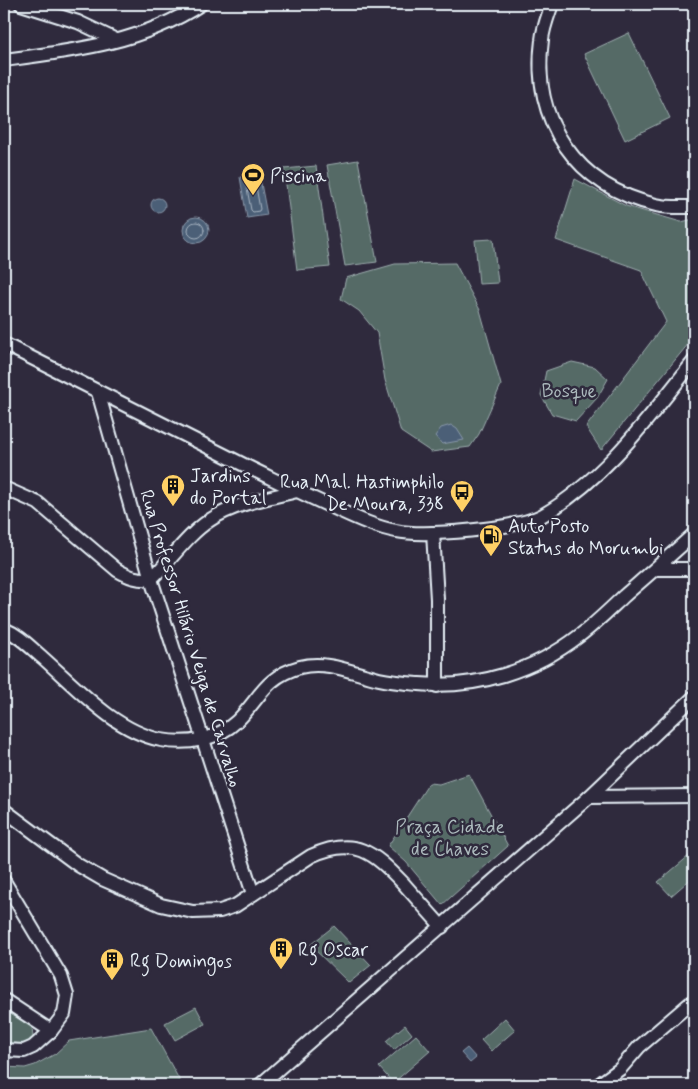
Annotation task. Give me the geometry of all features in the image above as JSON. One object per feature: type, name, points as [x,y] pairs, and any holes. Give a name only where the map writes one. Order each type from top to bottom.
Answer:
[{"type":"street","points":[[21,4],[78,22],[116,40]]},
{"type":"street","points":[[4,60],[90,48],[138,35],[184,15],[201,4]]},
{"type":"street","points":[[552,4],[542,41],[541,72],[543,93],[550,120],[572,157],[600,181],[619,193],[658,206],[694,207]]},
{"type":"street","points":[[4,344],[298,491],[354,517],[396,532],[433,533],[483,528],[541,516],[578,492],[624,446],[694,361]]},
{"type":"street","name":"Rua Professor Hilário Veiga de Carvalho","points":[[98,392],[151,579],[253,894]]},
{"type":"street","points":[[4,488],[38,503],[117,570],[138,580],[151,579],[196,531],[210,520],[229,510],[298,491]]},
{"type":"street","points":[[433,533],[437,599],[437,686]]},
{"type":"street","points":[[4,629],[21,639],[109,716],[125,726],[147,736],[162,740],[183,742],[203,740],[236,722],[271,681],[300,667],[316,665],[333,666],[390,682],[437,686],[494,678],[538,662],[577,638],[694,534]]},
{"type":"street","points":[[656,568],[694,569]]},
{"type":"street","points":[[260,1085],[589,797],[694,697]]},
{"type":"street","points":[[589,797],[694,796]]},
{"type":"street","points":[[4,810],[86,870],[102,879],[161,905],[186,911],[204,913],[220,911],[235,906],[311,856],[324,850],[352,848],[365,851],[377,857],[442,927]]},
{"type":"street","points":[[4,881],[61,976],[67,995],[64,1014],[51,1031],[33,1047],[24,1051],[4,1050]]},
{"type":"street","points":[[4,1000],[51,1031]]},
{"type":"street","points":[[598,1085],[620,1069],[640,1047],[694,1000]]},
{"type":"green space","points":[[629,33],[670,118],[625,140],[584,54]]},
{"type":"green space","points":[[358,160],[377,262],[345,266],[327,165]]},
{"type":"green space","points":[[316,166],[330,267],[297,270],[284,169]]},
{"type":"green space","points":[[575,179],[626,206],[681,222],[694,219],[694,337],[601,450],[586,427],[666,322],[641,270],[556,240]]},
{"type":"green space","points":[[493,239],[498,283],[479,284],[475,240]]},
{"type":"green space","points":[[455,263],[480,310],[501,385],[479,434],[470,447],[431,452],[401,432],[385,380],[377,333],[359,311],[341,299],[346,278],[395,264]]},
{"type":"green space","name":"Bosque","points":[[572,362],[595,367],[608,379],[597,398],[576,421],[552,414],[541,395],[546,371]]},
{"type":"green space","name":"Praça Cidade de Chaves","points":[[469,774],[508,846],[442,905],[406,862],[388,846],[429,783],[439,784]]},
{"type":"green space","points":[[690,855],[694,861],[694,876],[671,896],[658,882]]},
{"type":"green space","points":[[334,926],[371,965],[349,983],[310,945]]},
{"type":"green space","points":[[196,1007],[205,1024],[175,1040],[165,1023]]},
{"type":"green space","points":[[4,1010],[32,1027],[33,1037],[25,1046],[4,1045]]},
{"type":"green space","points":[[505,1018],[515,1030],[491,1051],[481,1040]]},
{"type":"green space","points":[[405,1025],[412,1034],[394,1050],[386,1041]]},
{"type":"green space","points":[[151,1028],[182,1085],[4,1085],[4,1067],[25,1068],[35,1065],[55,1054],[69,1041]]},
{"type":"green space","points":[[416,1035],[430,1051],[393,1083],[379,1067]]},
{"type":"water","name":"Piscina","points":[[259,173],[267,215],[247,218],[240,177]]},
{"type":"water","points":[[158,198],[163,200],[165,205],[163,210],[158,212],[153,210],[151,205],[153,200]]},
{"type":"water","points":[[196,217],[205,221],[209,230],[205,239],[196,243],[187,239],[183,230],[187,221]]},
{"type":"water","points":[[451,425],[457,429],[464,440],[442,444],[435,436],[441,428]]},
{"type":"water","points":[[467,1048],[476,1058],[470,1063],[461,1053]]},
{"type":"place","name":"Piscina","points":[[253,196]]},
{"type":"place","name":"Jardins do Portal","points":[[173,507]]},
{"type":"place","name":"Rua Mal. Hastimphilo De Moura, 338","points":[[462,513]]},
{"type":"place","name":"Auto Posto Status do Morumbi","points":[[491,557]]},
{"type":"place","name":"Rg Oscar","points":[[281,970]]},
{"type":"place","name":"Rg Domingos","points":[[112,981]]}]
